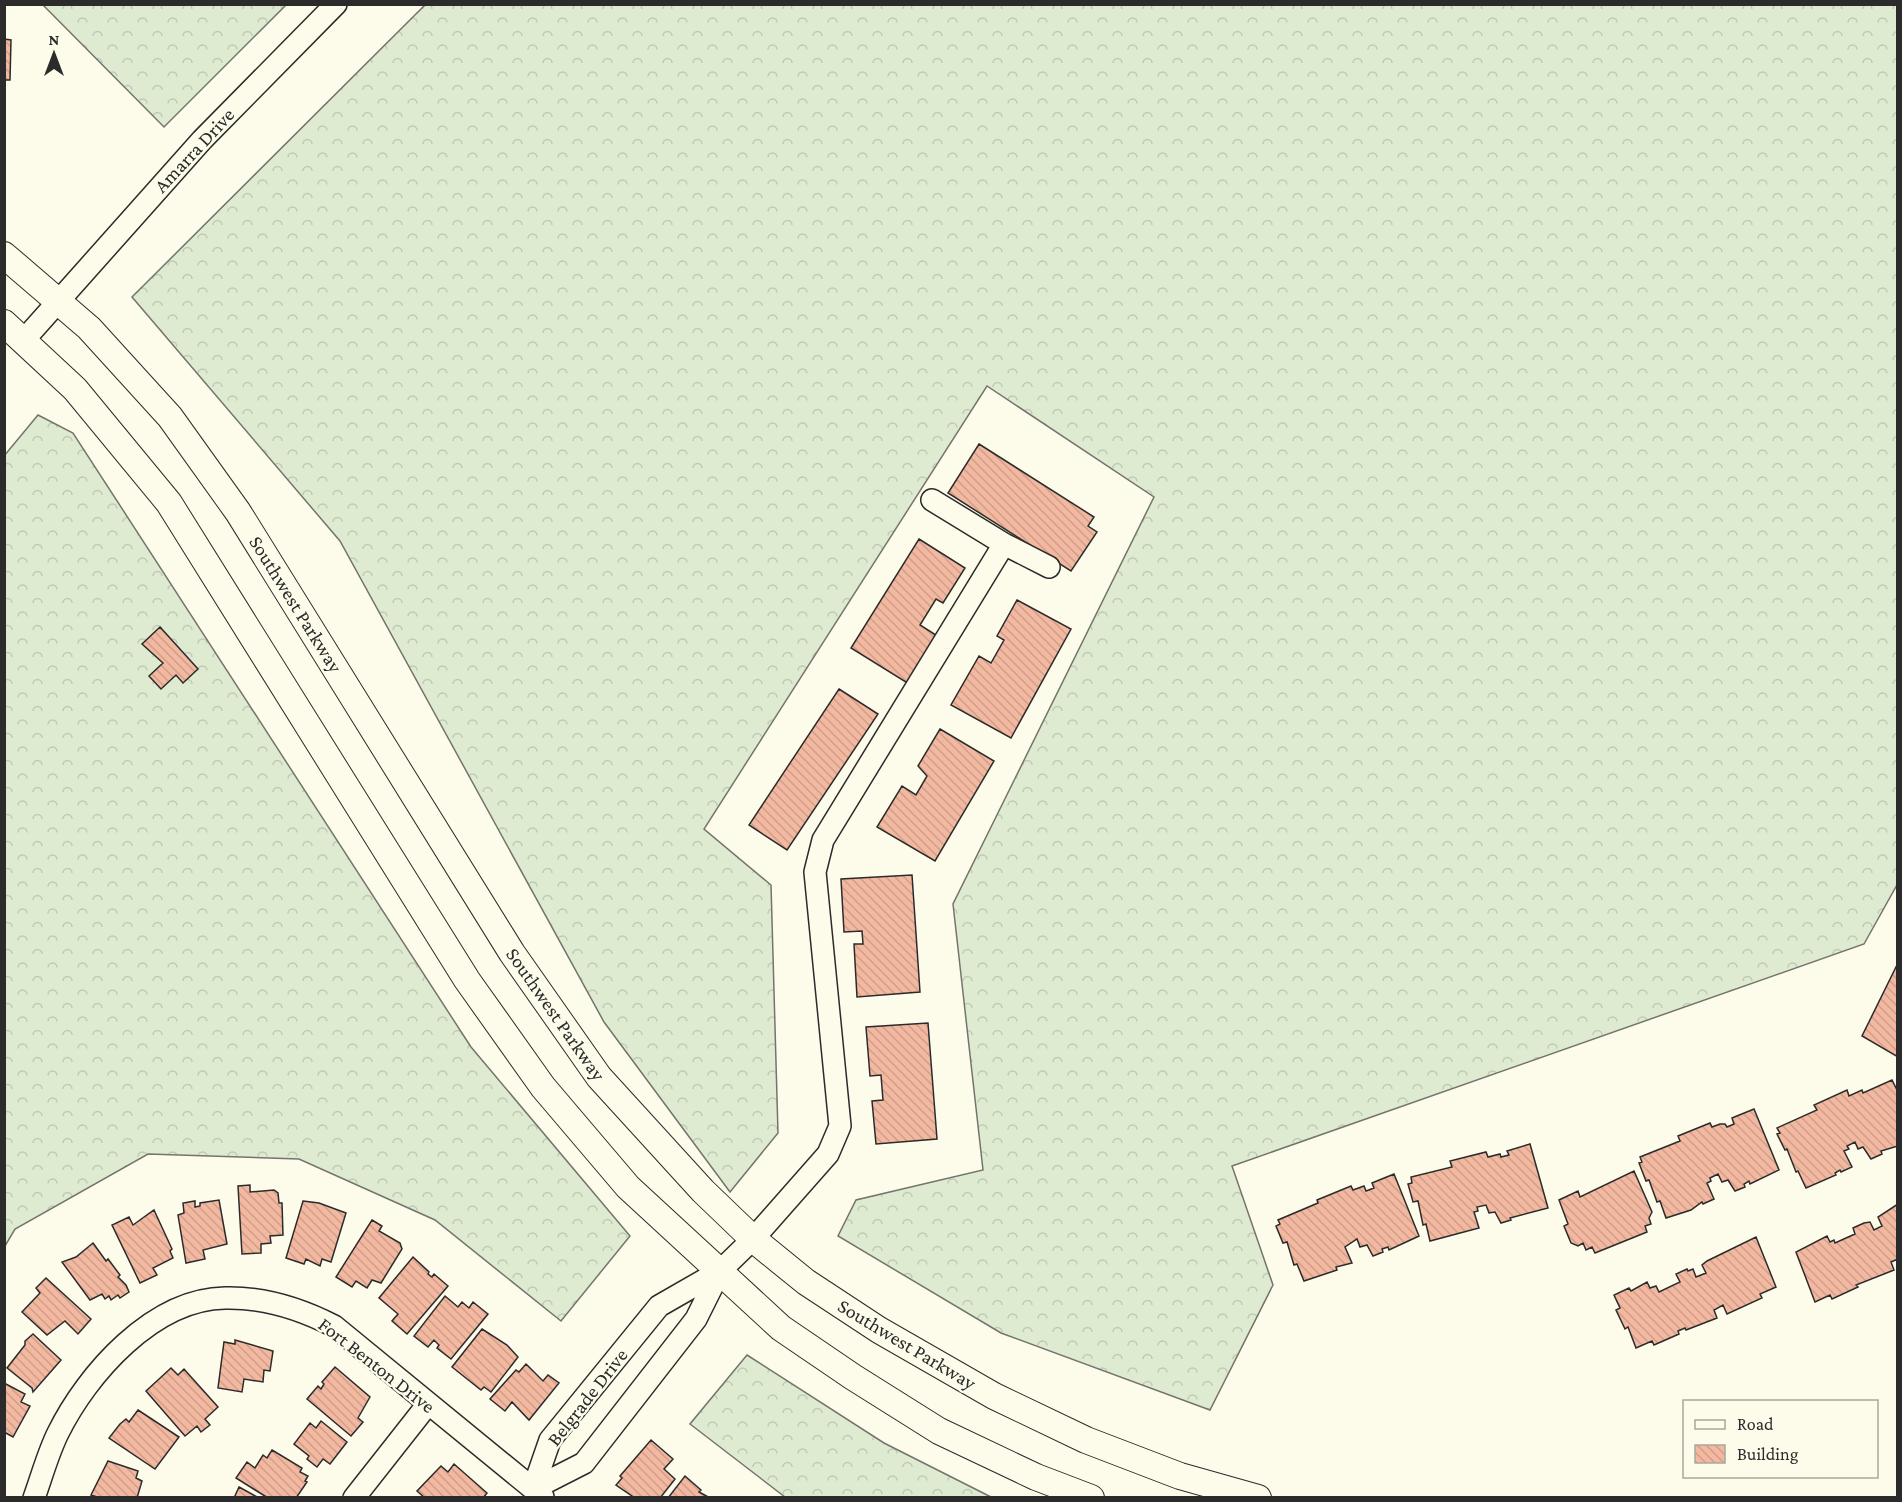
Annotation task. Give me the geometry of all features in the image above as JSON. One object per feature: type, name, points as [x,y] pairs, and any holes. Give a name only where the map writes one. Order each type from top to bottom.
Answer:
[{"type":"main road","name":"Southwest Parkway","points":[[4,255],[89,328],[170,417],[238,512],[512,953],[599,1077],[703,1191],[753,1239],[806,1282],[879,1330],[994,1396],[1096,1444],[1180,1476],[1258,1497]]},
{"type":"main road","points":[[4,323],[75,389],[169,502],[467,980],[543,1087],[628,1187],[781,1328],[852,1377],[939,1431],[1036,1477],[1091,1497]]},
{"type":"street","name":"Amarra Drive","points":[[59,302],[202,140],[336,4]]},
{"type":"street","points":[[23,341],[59,302]]},
{"type":"street","points":[[932,500],[1004,544],[1049,567]]},
{"type":"street","name":"Belgrade Drive","points":[[539,1493],[550,1440],[659,1306],[720,1271],[753,1239],[828,1155],[840,1126],[816,872],[823,840],[1004,544]]},
{"type":"street","name":"Belgrade Drive","points":[[539,1493],[584,1463],[696,1319],[720,1271]]},
{"type":"street","name":"Fort Benton Drive","points":[[34,1497],[57,1435],[75,1402],[95,1375],[129,1341],[156,1320],[188,1306],[222,1298],[251,1299],[306,1312],[334,1326],[539,1493]]},
{"type":"street","points":[[354,1497],[428,1404]]},
{"type":"green space","points":[[43,5],[286,5],[164,127]]},
{"type":"green space","points":[[425,5],[1897,5],[1898,883],[1864,944],[1232,1166],[1273,1285],[1210,1410],[1001,1333],[838,1236],[856,1200],[983,1170],[953,904],[1154,497],[987,386],[704,829],[771,885],[778,1133],[730,1192],[604,1022],[340,541],[132,297]]},
{"type":"green space","points":[[38,415],[73,433],[471,1047],[630,1236],[561,1321],[435,1220],[299,1159],[148,1154],[15,1229],[5,1246],[4,456]]},
{"type":"green space","points":[[747,1355],[884,1443],[991,1497],[785,1497],[690,1424]]},
{"type":"building","points":[[4,39],[11,40],[10,80],[4,80]]},
{"type":"building","points":[[979,444],[1094,517],[1088,526],[1097,532],[1071,571],[948,493]]},
{"type":"building","points":[[919,539],[965,568],[943,603],[936,599],[920,625],[939,637],[909,684],[851,648]]},
{"type":"building","points":[[1017,600],[1071,629],[1011,738],[951,705],[979,656],[991,663],[1004,640],[997,636]]},
{"type":"building","points":[[160,627],[198,669],[183,683],[176,675],[161,689],[149,676],[163,663],[142,644]]},
{"type":"building","points":[[839,689],[878,714],[787,850],[749,825]]},
{"type":"building","points":[[940,729],[994,761],[935,861],[877,827],[902,786],[916,795],[927,776],[918,766]]},
{"type":"building","points":[[912,875],[920,992],[857,997],[854,944],[863,944],[862,931],[844,932],[841,879]]},
{"type":"building","points":[[1898,965],[1898,1057],[1862,1036]]},
{"type":"building","points":[[928,1023],[937,1139],[876,1144],[872,1101],[883,1100],[881,1075],[870,1076],[866,1027]]},
{"type":"building","points":[[1892,1080],[1898,1092],[1898,1146],[1881,1151],[1882,1154],[1871,1159],[1863,1147],[1858,1149],[1855,1142],[1847,1146],[1849,1149],[1844,1151],[1852,1167],[1841,1172],[1840,1170],[1835,1173],[1836,1175],[1806,1188],[1777,1134],[1780,1133],[1777,1128],[1817,1110],[1814,1105],[1847,1090],[1849,1096],[1862,1090],[1863,1093]]},
{"type":"building","points":[[1754,1109],[1779,1170],[1750,1184],[1749,1181],[1744,1184],[1745,1187],[1735,1191],[1728,1180],[1722,1182],[1718,1174],[1710,1178],[1711,1181],[1707,1183],[1714,1199],[1666,1218],[1649,1180],[1646,1181],[1639,1163],[1642,1162],[1640,1157],[1680,1141],[1678,1136],[1710,1123],[1712,1127],[1725,1124],[1727,1127],[1734,1124],[1732,1118]]},
{"type":"building","points":[[1530,1144],[1548,1208],[1510,1218],[1511,1220],[1501,1223],[1495,1212],[1489,1213],[1486,1205],[1477,1207],[1478,1211],[1474,1212],[1479,1228],[1430,1241],[1426,1224],[1423,1225],[1418,1201],[1413,1202],[1408,1184],[1412,1183],[1411,1177],[1452,1167],[1450,1161],[1486,1152],[1488,1157],[1500,1154],[1501,1157],[1509,1155],[1507,1151]]},
{"type":"building","points":[[1634,1171],[1652,1212],[1649,1218],[1651,1224],[1645,1226],[1647,1232],[1595,1253],[1592,1247],[1586,1250],[1583,1243],[1578,1246],[1571,1243],[1564,1226],[1568,1224],[1559,1200],[1578,1191],[1580,1197]]},
{"type":"building","points":[[1394,1174],[1419,1236],[1389,1250],[1388,1247],[1382,1249],[1383,1252],[1373,1256],[1367,1245],[1360,1247],[1357,1239],[1345,1247],[1352,1263],[1336,1267],[1337,1270],[1304,1281],[1297,1264],[1294,1265],[1287,1242],[1283,1243],[1276,1226],[1280,1224],[1278,1220],[1351,1186],[1353,1190],[1364,1186],[1366,1191],[1374,1188],[1372,1183]]},
{"type":"building","points":[[250,1185],[250,1192],[274,1190],[278,1193],[279,1203],[282,1203],[283,1235],[270,1236],[271,1243],[261,1244],[261,1253],[242,1254],[238,1186]]},
{"type":"building","points":[[219,1200],[227,1244],[203,1250],[205,1259],[186,1263],[178,1215],[184,1213],[183,1203],[195,1201],[195,1207],[200,1206],[200,1203]]},
{"type":"building","points":[[303,1201],[319,1203],[346,1213],[331,1262],[322,1259],[320,1266],[306,1259],[304,1264],[286,1258]]},
{"type":"building","points":[[1898,1204],[1898,1259],[1891,1262],[1894,1270],[1856,1285],[1858,1287],[1832,1299],[1830,1295],[1815,1302],[1796,1252],[1827,1236],[1830,1242],[1834,1240],[1835,1243],[1855,1234],[1853,1228],[1864,1223],[1870,1222],[1874,1230],[1882,1226],[1878,1217]]},
{"type":"building","points":[[154,1210],[172,1249],[170,1251],[173,1258],[153,1268],[157,1275],[140,1283],[112,1225],[129,1217],[133,1225]]},
{"type":"building","points":[[372,1220],[382,1226],[379,1231],[400,1243],[402,1249],[381,1283],[372,1280],[367,1288],[356,1281],[352,1287],[336,1277]]},
{"type":"building","points":[[1756,1237],[1776,1287],[1760,1294],[1762,1298],[1727,1314],[1723,1305],[1714,1310],[1717,1318],[1678,1331],[1679,1334],[1654,1345],[1652,1341],[1636,1348],[1628,1327],[1625,1329],[1616,1310],[1620,1308],[1614,1295],[1629,1288],[1631,1291],[1647,1282],[1650,1288],[1656,1286],[1659,1292],[1680,1282],[1676,1274],[1687,1269],[1688,1271],[1693,1269],[1696,1277],[1706,1273],[1702,1265],[1707,1261]]},
{"type":"building","points":[[93,1243],[106,1261],[108,1259],[120,1275],[118,1277],[126,1285],[129,1292],[120,1298],[118,1295],[111,1300],[109,1296],[105,1299],[102,1294],[90,1300],[62,1262],[76,1257]]},
{"type":"building","points":[[413,1257],[429,1272],[428,1274],[432,1277],[434,1274],[448,1286],[407,1334],[392,1321],[398,1314],[379,1298]]},
{"type":"building","points":[[46,1278],[91,1319],[78,1334],[65,1321],[47,1335],[22,1312],[40,1293],[36,1288]]},
{"type":"building","points":[[445,1296],[458,1307],[462,1302],[469,1308],[473,1302],[488,1314],[451,1359],[437,1348],[439,1345],[434,1340],[428,1347],[414,1336]]},
{"type":"building","points":[[482,1329],[507,1345],[518,1357],[491,1392],[484,1387],[481,1390],[452,1367]]},
{"type":"building","points":[[33,1334],[61,1360],[33,1392],[32,1388],[7,1368],[25,1345],[25,1341]]},
{"type":"building","points":[[235,1340],[273,1351],[270,1371],[264,1370],[263,1382],[244,1379],[242,1392],[218,1388],[224,1342],[235,1344]]},
{"type":"building","points":[[526,1364],[543,1381],[548,1375],[559,1383],[529,1420],[512,1402],[505,1411],[490,1399],[516,1370],[519,1372]]},
{"type":"building","points":[[335,1367],[370,1397],[358,1418],[363,1422],[351,1436],[307,1399],[318,1386],[321,1389],[324,1384],[322,1382]]},
{"type":"building","points":[[171,1368],[178,1375],[184,1369],[218,1407],[205,1419],[210,1425],[201,1432],[197,1426],[185,1436],[146,1391]]},
{"type":"building","points":[[4,1383],[25,1394],[21,1402],[30,1406],[13,1437],[4,1432]]},
{"type":"building","points":[[138,1410],[179,1437],[155,1469],[109,1438],[120,1424],[126,1419],[129,1422]]},
{"type":"building","points":[[321,1421],[347,1442],[330,1464],[323,1459],[317,1467],[307,1459],[309,1456],[294,1444],[310,1423],[316,1428]]},
{"type":"building","points":[[651,1440],[673,1459],[664,1469],[675,1479],[660,1498],[635,1498],[616,1485],[622,1478],[620,1476]]},
{"type":"building","points":[[272,1450],[302,1468],[300,1472],[308,1476],[305,1481],[307,1482],[296,1498],[268,1498],[236,1478],[247,1462],[255,1468],[263,1455],[267,1458]]},
{"type":"building","points":[[108,1461],[138,1471],[136,1478],[142,1481],[137,1498],[100,1498],[91,1495]]},
{"type":"building","points":[[454,1464],[487,1493],[483,1498],[425,1498],[417,1491],[441,1466],[448,1472]]},
{"type":"building","points":[[685,1476],[701,1490],[699,1492],[710,1498],[668,1498]]},
{"type":"building","points":[[239,1487],[259,1498],[234,1498]]}]
